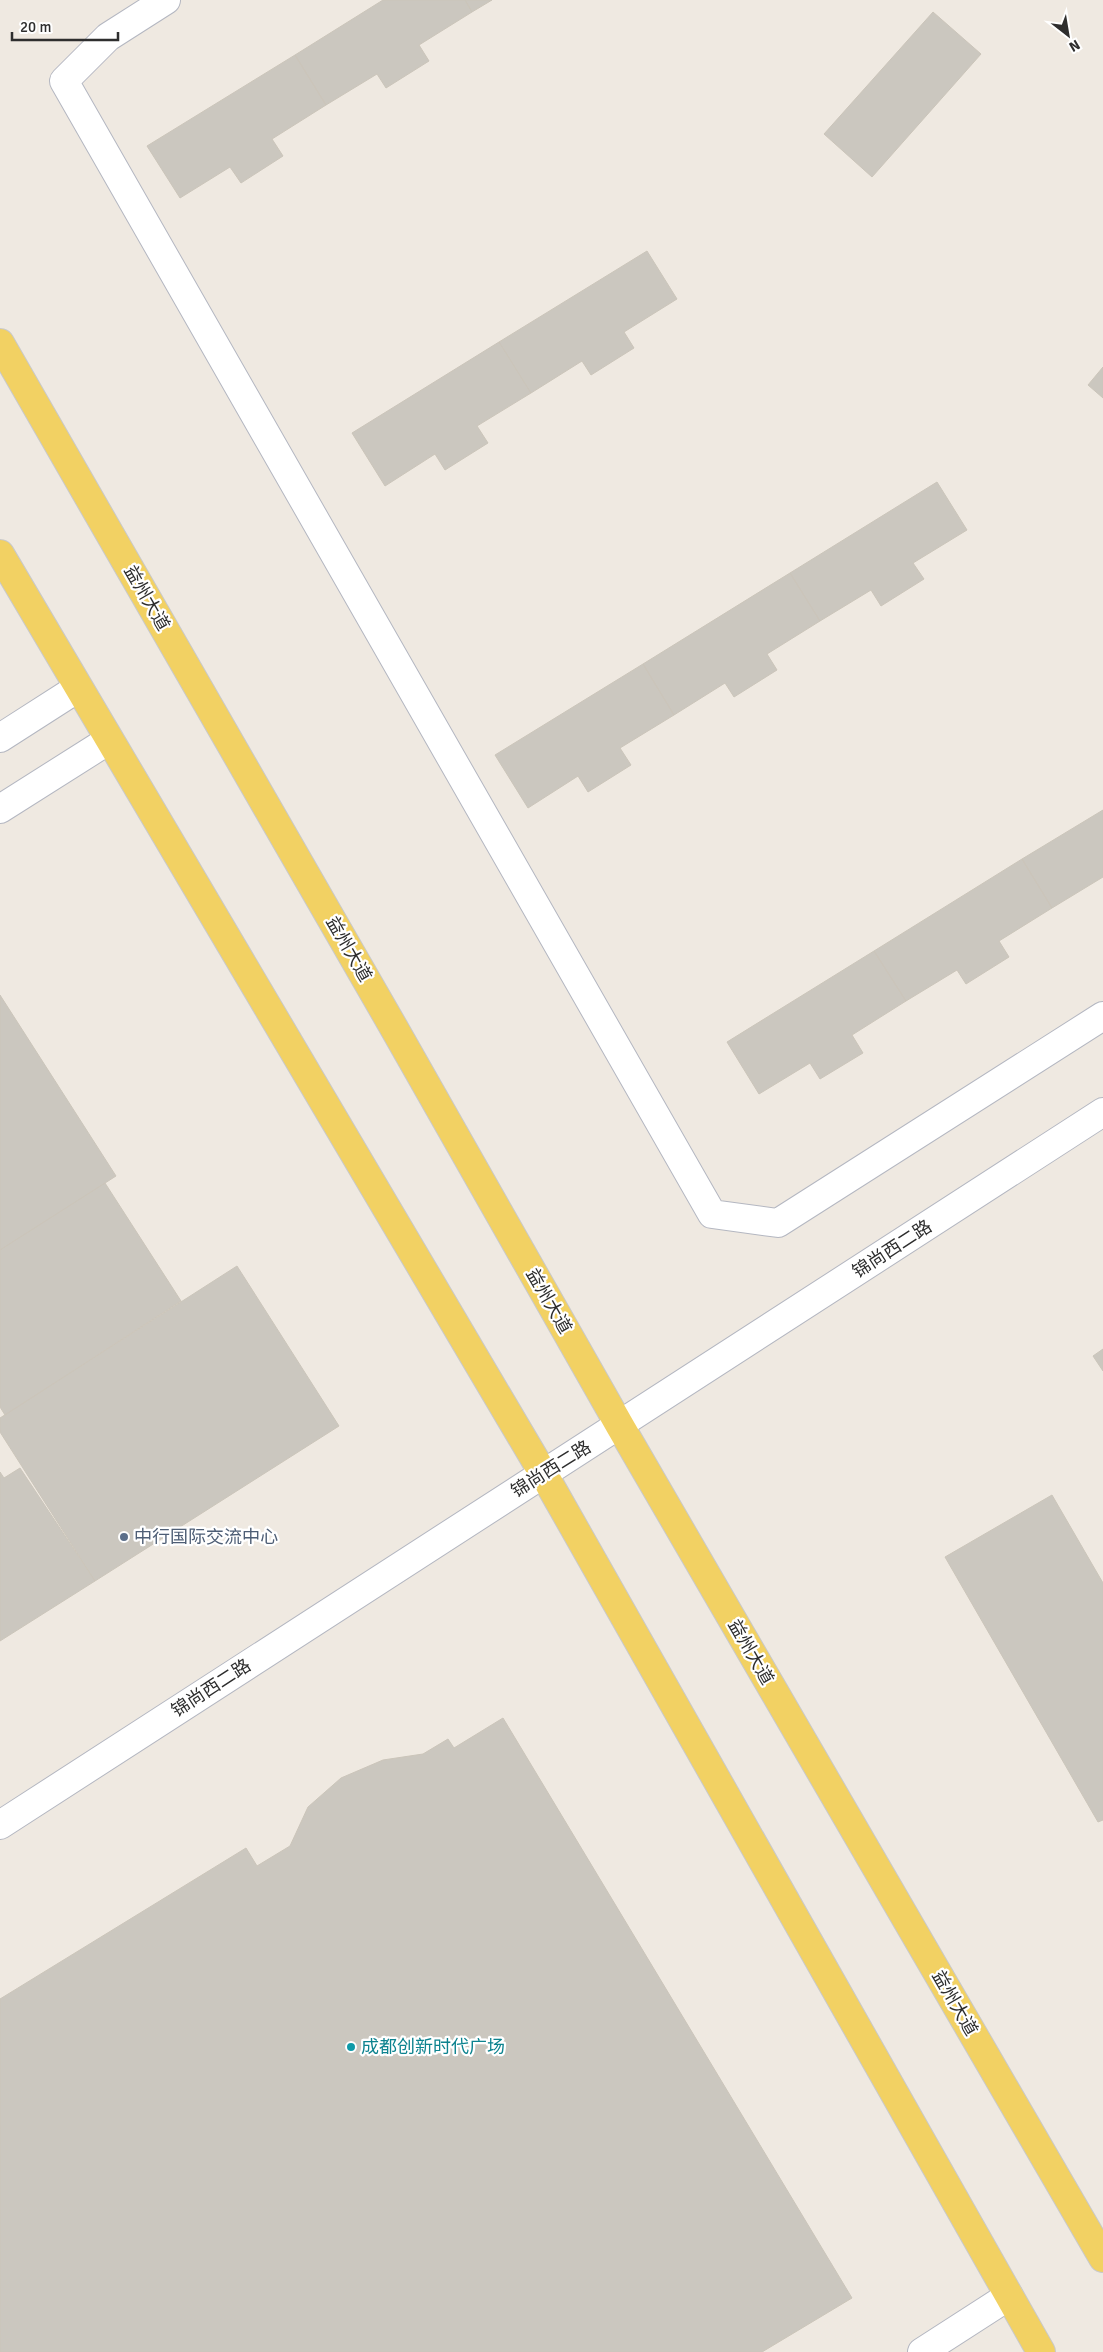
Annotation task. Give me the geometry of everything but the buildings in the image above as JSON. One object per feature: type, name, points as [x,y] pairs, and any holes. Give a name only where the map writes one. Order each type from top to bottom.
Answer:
[{"type":"main road","name":"益州大道","points":[[0,343],[404,1045],[620,1426],[1103,2258]]},
{"type":"main road","points":[[0,554],[543,1473],[1041,2352]]},
{"type":"street","points":[[166,0],[108,36],[64,81],[712,1214],[778,1223],[1103,1016]]},
{"type":"street","points":[[0,738],[78,688]]},
{"type":"street","points":[[0,809],[109,740]]},
{"type":"street","name":"锦尚西二路","points":[[0,1825],[1103,1112]]},
{"type":"street","points":[[922,2352],[1009,2296]]},
{"type":"place","name":"中行国际交流中心","points":[[124,1537]]},
{"type":"place","name":"成都创新时代广场","points":[[351,2047]]}]
